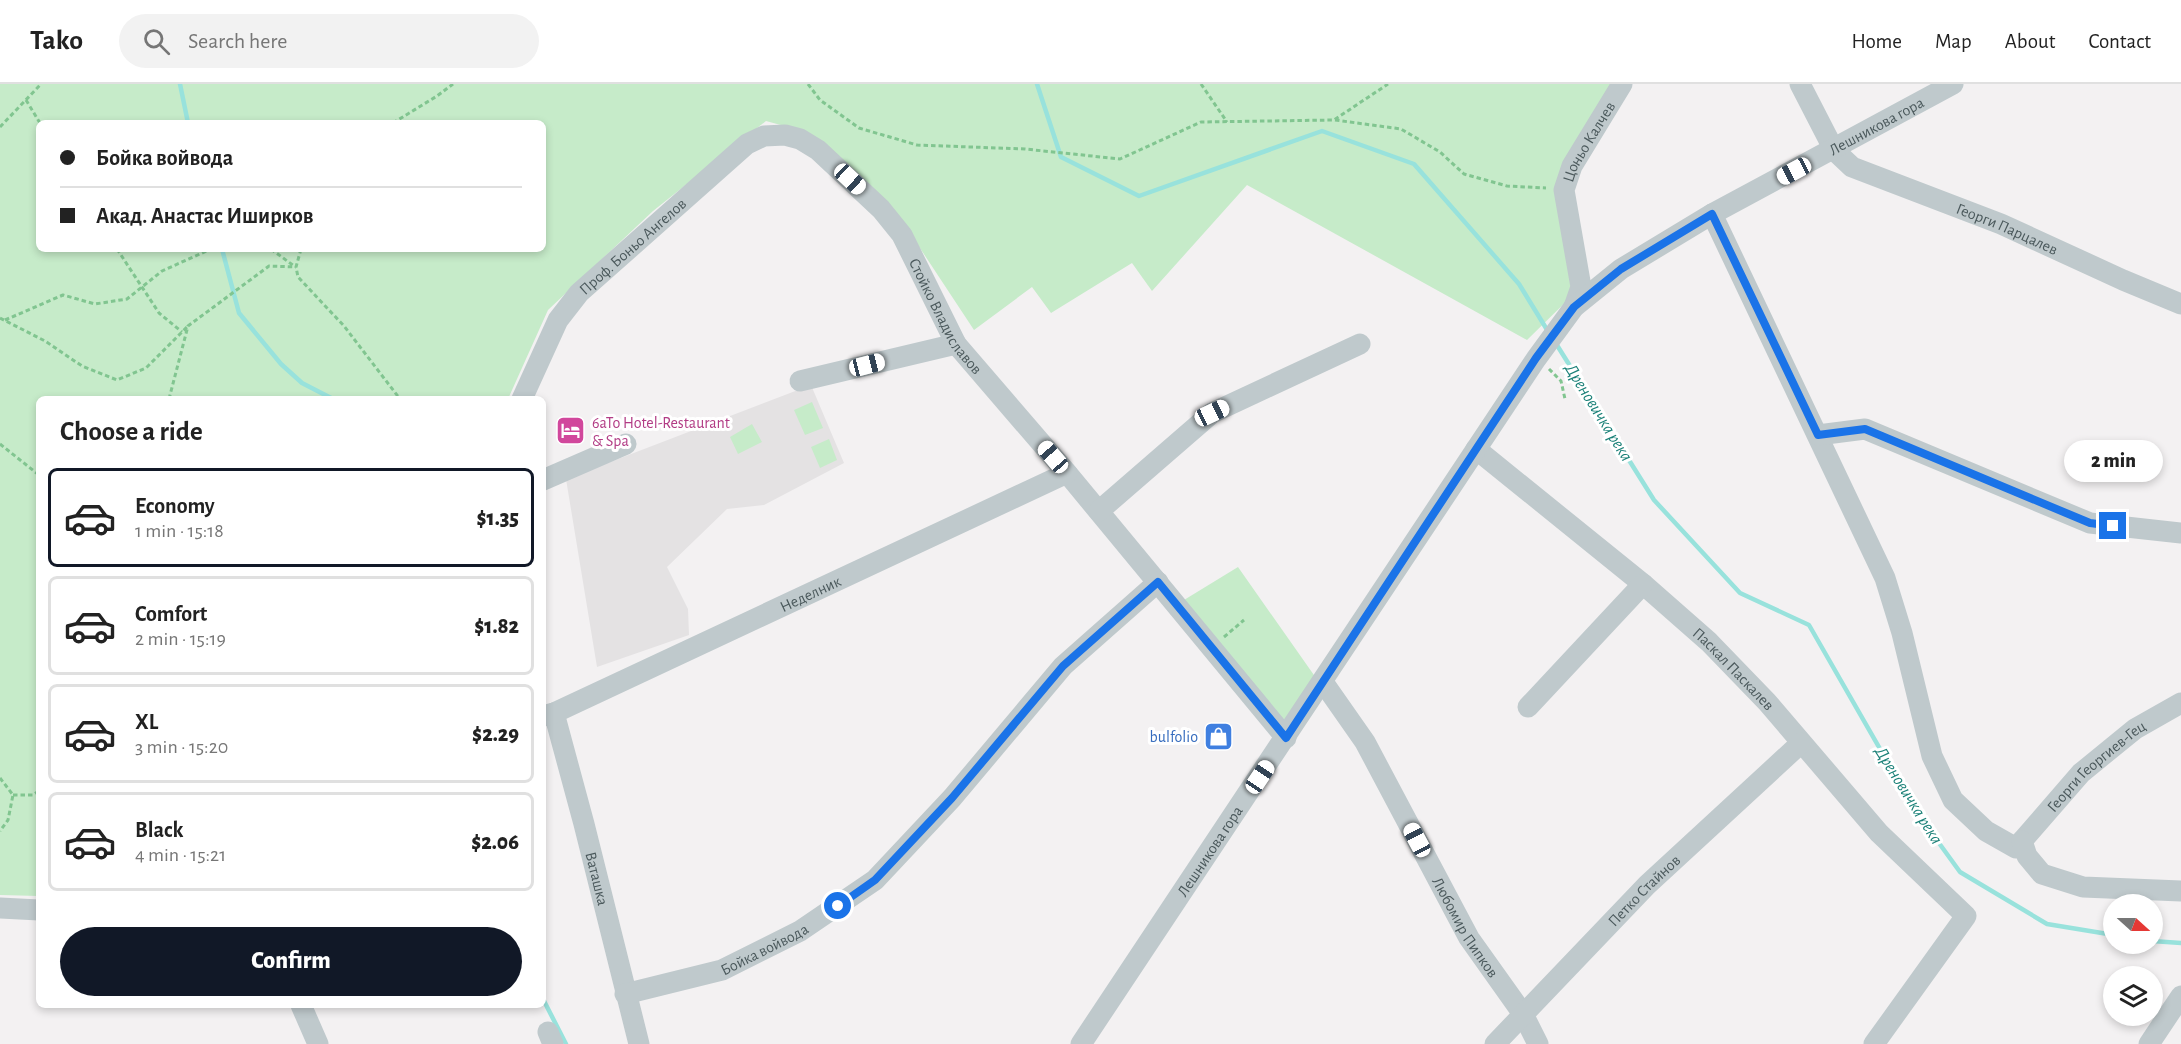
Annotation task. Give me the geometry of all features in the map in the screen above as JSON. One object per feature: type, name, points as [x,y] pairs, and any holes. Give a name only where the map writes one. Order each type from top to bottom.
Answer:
[{"type":"street","points":[[1800,84],[1834,150]]},
{"type":"street","name":"Лешникова гора","points":[[1081,1044],[1286,738],[1539,353],[1574,307],[1621,269],[1712,214],[1953,84]]},
{"type":"street","name":"Цоньо Калчев","points":[[1574,307],[1581,286],[1564,190],[1572,165],[1619,85]]},
{"type":"street","name":"Стойко Владиславов","points":[[785,135],[800,139],[818,150],[881,209],[902,235],[956,344],[1099,511],[1286,738]]},
{"type":"street","name":"Проф. Боньо Ангелов","points":[[523,396],[558,320],[579,293],[747,144],[764,136],[785,135]]},
{"type":"street","name":"Георги Парцалев","points":[[1834,150],[1852,167],[2001,224],[2181,304]]},
{"type":"street","points":[[1712,214],[1885,578],[1902,633],[1932,756],[1953,800],[1986,831],[2016,848],[2022,841]]},
{"type":"street","points":[[800,381],[956,344]]},
{"type":"street","points":[[1099,511],[1212,413],[1360,345]]},
{"type":"street","points":[[1818,435],[1865,429],[2090,523],[2181,533]]},
{"type":"street","points":[[546,479],[626,444]]},
{"type":"street","name":"Паскал Паскалев","points":[[1476,449],[1643,584],[1709,642],[1767,702],[1879,833],[1966,916],[1874,1044]]},
{"type":"street","name":"Неделник","points":[[547,711],[1067,473]]},
{"type":"street","name":"Бойка войвода","points":[[625,994],[722,970],[801,931],[875,880],[952,798],[1063,666],[1158,582]]},
{"type":"street","points":[[1528,707],[1643,584]]},
{"type":"street","name":"Любомир Пипков","points":[[1323,682],[1365,742],[1469,938],[1523,1014],[1538,1044]]},
{"type":"street","name":"Георги Георгиев-Гец","points":[[2022,841],[2081,773],[2135,729],[2181,703]]},
{"type":"street","name":"Ваташка","points":[[547,711],[584,824],[639,1044]]},
{"type":"street","name":"Петко Стайнов","points":[[1495,1044],[1647,885],[1801,744]]},
{"type":"street","points":[[2022,841],[2027,856],[2042,873],[2083,887],[2181,891]]},
{"type":"street","points":[[0,908],[36,910]]},
{"type":"street","points":[[2149,1044],[2181,996]]},
{"type":"street","points":[[302,1008],[318,1044]]},
{"type":"path","points":[[0,127],[41,84]]},
{"type":"path","points":[[398,120],[453,84]]},
{"type":"path","points":[[808,84],[820,100],[859,128],[917,145],[1025,149],[1120,159],[1202,122],[1334,120],[1401,129],[1440,152],[1464,174],[1506,186],[1564,190]]},
{"type":"path","points":[[1201,84],[1227,122]]},
{"type":"path","points":[[1334,120],[1388,84]]},
{"type":"path","points":[[26,100],[38,120]]},
{"type":"path","points":[[119,252],[159,312],[182,332]]},
{"type":"path","points":[[5,320],[63,295],[95,304],[127,299],[162,271],[204,252]]},
{"type":"path","points":[[275,252],[296,267]]},
{"type":"path","points":[[301,252],[296,267],[298,277],[344,326],[398,396]]},
{"type":"path","points":[[0,318],[45,341],[82,366],[117,380],[146,368],[188,326],[269,266],[296,267]]},
{"type":"path","points":[[170,396],[188,326]]},
{"type":"path","points":[[1539,353],[1561,381],[1565,399]]},
{"type":"path","points":[[0,444],[36,473]]},
{"type":"path","points":[[1211,647],[1244,620]]},
{"type":"path","points":[[0,778],[13,795],[8,820],[0,831]]},
{"type":"path","points":[[13,795],[33,795],[36,792]]},
{"type":"shaded area","points":[[811,385],[844,463],[764,505],[727,509],[667,567],[688,609],[689,635],[597,667],[566,479]]},
{"type":"green space","points":[[0,84],[1616,84],[1572,165],[1581,287],[1527,340],[1247,185],[1152,291],[1132,263],[1051,313],[1032,287],[974,330],[910,233],[799,130],[766,121],[653,211],[548,310],[509,396],[36,396],[36,896],[0,895]]},
{"type":"green space","points":[[812,402],[823,428],[805,435],[794,410]]},
{"type":"green space","points":[[752,424],[762,442],[738,454],[730,437]]},
{"type":"green space","points":[[829,439],[837,460],[820,468],[811,447]]},
{"type":"green space","points":[[1238,567],[1316,678],[1285,720],[1184,600]]},
{"type":"waterway","points":[[180,84],[187,120]]},
{"type":"waterway","name":"Дреновичка река","points":[[1037,84],[1061,157],[1139,196],[1322,131],[1414,164],[1519,284],[1549,333]]},
{"type":"waterway","points":[[223,252],[239,313],[281,364],[302,383],[327,396]]},
{"type":"waterway","name":"Дреновичка река","points":[[1555,342],[1654,500],[1740,593],[1809,625],[1915,810],[1960,872],[2047,924],[2103,933]]},
{"type":"waterway","name":"Дреновичка река","points":[[2163,942],[2181,943]]},
{"type":"waterway","points":[[546,1005],[566,1044]]},
{"type":"place","name":"6aTo Hotel-Restaurant & Spa","points":[[571,431]]},
{"type":"place","name":"bulfolio","points":[[1219,736]]},
{"type":"route","points":[[838,906],[875,880],[952,798],[1063,666],[1158,582],[1286,738],[1536,358],[1574,307],[1621,269],[1712,214],[1818,435],[1865,429],[2090,523],[2113,526]]}]
